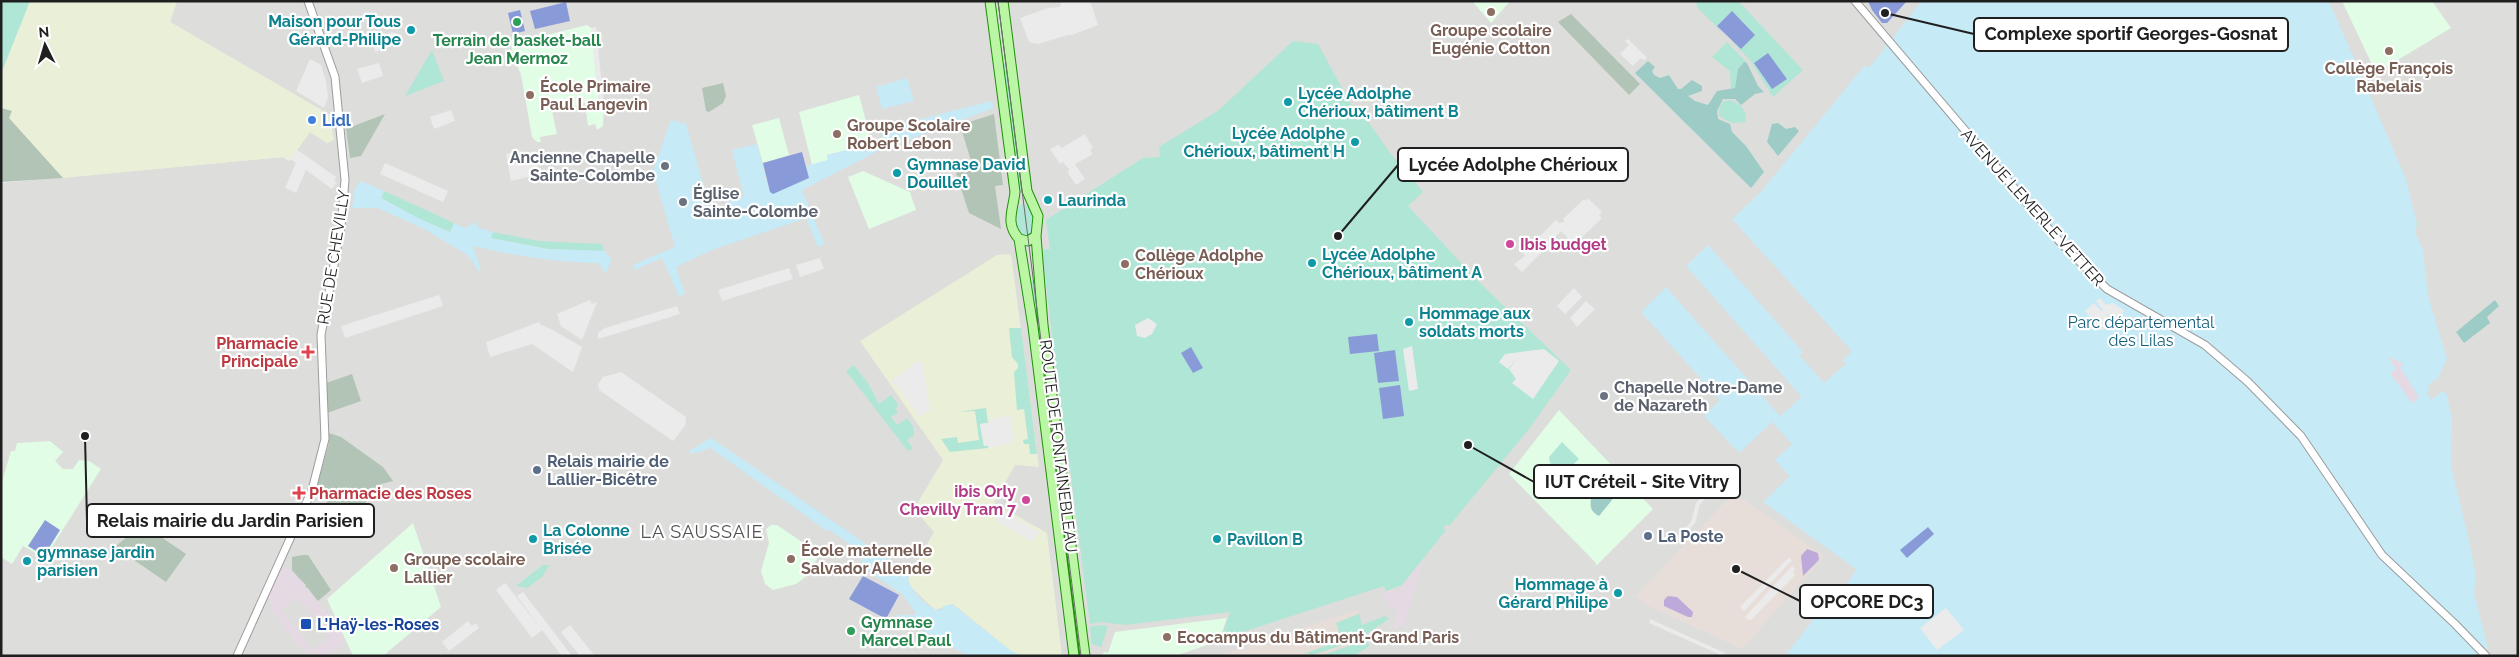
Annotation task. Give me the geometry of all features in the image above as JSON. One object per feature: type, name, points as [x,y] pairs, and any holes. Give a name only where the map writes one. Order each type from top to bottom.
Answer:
[{"type":"main road","points":[[990,1],[1015,192],[1010,224],[1019,240],[1032,327],[1074,656]]},
{"type":"main road","points":[[1003,1],[1027,191],[1038,221],[1036,236],[1028,241],[1019,240]]},
{"type":"main road","points":[[1013,206],[1023,200],[1034,207]]},
{"type":"main road","name":"ROUTE DE FONTAINEBLEAU","points":[[1036,236],[1043,325],[1086,656]]},
{"type":"street","name":"RUE DE CHEVILLY","points":[[237,656],[312,490],[321,458],[325,427],[321,339],[341,227],[345,180],[335,77],[308,1]]},
{"type":"street","name":"AVENUE LEMERLE VETTER","points":[[1855,1],[2060,242],[2094,278],[2112,292],[2179,328],[2211,349],[2248,382],[2301,436],[2382,555],[2486,656]]},
{"type":"shaded area","points":[[1,1],[30,1],[1,74]]},
{"type":"shaded area","points":[[30,1],[177,1],[170,22],[330,115],[334,140],[327,143],[310,132],[289,161],[283,157],[63,178],[8,118],[12,111],[1,108],[1,74]]},
{"type":"shaded area","points":[[177,1],[2518,1],[2518,656],[1,656],[1,183],[283,157],[289,161],[310,132],[327,143],[330,115],[170,22]]},
{"type":"shaded area","points":[[1061,1],[1090,1],[1098,25],[1072,35],[1038,44],[1029,42],[1020,18],[1048,8],[1060,7]]},
{"type":"shaded area","name":"Groupe scolaire Eugénie Cotton","points":[[1472,1],[1510,1],[1491,23]]},
{"type":"shaded area","points":[[1696,1],[1738,1],[1803,70],[1773,97],[1750,60],[1730,40],[1741,49],[1755,34],[1717,26],[1728,38],[1697,7]]},
{"type":"shaded area","points":[[1868,1],[1907,1],[1887,23],[1882,23]]},
{"type":"shaded area","name":"Collège François Rabelais","points":[[2342,1],[2432,1],[2451,28],[2376,73]]},
{"type":"shaded area","points":[[566,2],[570,21],[535,29],[530,11]]},
{"type":"shaded area","name":"Terrain de basket-ball Jean Mermoz","points":[[520,10],[525,31],[513,34],[508,13]]},
{"type":"shaded area","points":[[1732,11],[1755,35],[1741,49],[1717,26]]},
{"type":"shaded area","points":[[1571,14],[1640,84],[1629,95],[1558,22]]},
{"type":"shaded area","points":[[587,25],[591,28],[599,106],[604,106],[603,126],[597,130],[595,124],[588,126],[585,103],[555,110],[552,111],[557,134],[540,137],[541,142],[537,142],[532,137],[521,75],[514,57],[517,55],[516,52],[512,52],[511,44]]},
{"type":"shaded area","points":[[596,27],[604,106],[599,106],[591,28]]},
{"type":"shaded area","points":[[393,32],[399,36],[401,43],[375,52],[371,39]]},
{"type":"shaded area","points":[[1628,39],[1647,58],[1644,60],[1641,58],[1633,66],[1620,54],[1629,45],[1625,41]]},
{"type":"shaded area","points":[[1293,41],[1318,44],[1352,106],[1355,110],[1359,109],[1391,154],[1423,192],[1408,206],[1480,283],[1571,370],[1529,429],[1449,526],[1447,524],[1443,528],[1446,530],[1402,585],[1386,591],[1384,586],[1221,639],[1230,612],[1125,625],[1101,622],[1090,624],[1061,410],[1042,250],[1050,249],[1046,220],[1143,158],[1160,157],[1159,147],[1219,110]]},
{"type":"shaded area","points":[[1727,42],[1747,63],[1744,62],[1738,69],[1735,88],[1731,90],[1730,71],[1712,57]]},
{"type":"shaded area","points":[[432,50],[444,81],[405,96]]},
{"type":"shaded area","points":[[1768,53],[1787,79],[1772,89],[1754,63]]},
{"type":"shaded area","points":[[310,59],[321,65],[326,81],[328,97],[324,108],[296,91]]},
{"type":"shaded area","points":[[1648,61],[1655,67],[1652,71],[1654,75],[1660,78],[1669,75],[1678,89],[1681,89],[1692,80],[1702,86],[1702,91],[1688,96],[1695,101],[1708,105],[1717,91],[1735,88],[1738,69],[1744,62],[1747,63],[1758,86],[1764,92],[1755,94],[1741,105],[1735,99],[1723,99],[1717,111],[1718,119],[1730,124],[1732,132],[1746,146],[1764,172],[1751,188],[1635,73]]},
{"type":"shaded area","points":[[379,63],[383,76],[362,83],[357,69]]},
{"type":"shaded area","points":[[1008,63],[1024,190],[1018,190],[1000,64]]},
{"type":"shaded area","points":[[723,83],[726,96],[723,103],[709,112],[706,111],[702,88]]},
{"type":"shaded area","name":"Groupe Scolaire Robert Lebon","points":[[859,95],[872,144],[827,155],[828,160],[812,165],[799,112]]},
{"type":"shaded area","points":[[1729,100],[1742,108],[1746,114],[1745,122],[1732,123],[1719,116],[1719,109],[1723,102]]},
{"type":"shaded area","points":[[1,108],[12,111],[9,118],[63,178],[1,182]]},
{"type":"shaded area","points":[[451,110],[455,121],[434,129],[430,117]]},
{"type":"shaded area","points":[[385,114],[361,156],[350,158],[346,129]]},
{"type":"shaded area","points":[[994,114],[1003,185],[995,186],[1001,229],[969,213],[956,173],[973,167],[960,125]]},
{"type":"shaded area","points":[[779,118],[789,155],[763,163],[752,125]]},
{"type":"shaded area","points":[[1778,123],[1786,129],[1795,127],[1799,131],[1778,156],[1767,142],[1772,124]]},
{"type":"shaded area","points":[[1085,134],[1093,148],[1090,150],[1093,154],[1075,164],[1085,179],[1076,185],[1068,173],[1069,169],[1063,162],[1060,164],[1050,149],[1058,145],[1062,148]]},
{"type":"shaded area","points":[[296,149],[336,177],[334,181],[337,182],[332,189],[306,170],[296,193],[285,188],[296,163],[290,159]]},
{"type":"shaded area","points":[[521,151],[522,154],[535,151],[540,174],[511,181],[506,154]]},
{"type":"shaded area","points":[[802,152],[809,178],[773,194],[770,192],[763,163]]},
{"type":"shaded area","points":[[385,163],[448,191],[443,202],[380,174]]},
{"type":"shaded area","points":[[863,171],[910,192],[916,210],[869,229],[848,177]]},
{"type":"shaded area","points":[[384,191],[454,223],[450,232],[420,219],[381,198]]},
{"type":"shaded area","points":[[1588,198],[1602,212],[1599,215],[1602,218],[1577,242],[1574,239],[1572,242],[1561,231],[1554,238],[1557,242],[1548,252],[1545,249],[1522,272],[1514,264],[1525,256],[1523,253],[1556,220],[1559,223],[1565,222],[1563,219],[1584,199],[1586,201]]},
{"type":"shaded area","points":[[1022,204],[1027,205],[1034,216],[1032,234],[1027,238],[1021,235],[1016,227],[1017,210]]},
{"type":"shaded area","points":[[493,232],[538,241],[602,244],[604,251],[548,249],[491,238]]},
{"type":"shaded area","points":[[1011,254],[1039,467],[1015,465],[994,503],[1047,533],[1062,656],[1022,656],[1011,651],[953,604],[935,610],[910,586],[908,579],[934,532],[914,509],[943,460],[860,341],[997,255]]},
{"type":"shaded area","points":[[820,258],[824,269],[800,277],[796,265]]},
{"type":"shaded area","points":[[789,268],[793,279],[722,301],[718,290]]},
{"type":"shaded area","points":[[1038,280],[1054,428],[1048,428],[1027,281]]},
{"type":"shaded area","points":[[1574,288],[1582,297],[1565,314],[1557,306]]},
{"type":"shaded area","points":[[439,295],[443,306],[345,338],[341,326]]},
{"type":"shaded area","points":[[2100,298],[2106,305],[2113,303],[2125,311],[2114,319],[2105,313],[2112,322],[2102,331],[2085,311],[2094,303],[2101,311],[2103,310],[2096,301]]},
{"type":"shaded area","points":[[590,300],[592,304],[597,302],[582,340],[561,326],[557,314]]},
{"type":"shaded area","points":[[2495,300],[2499,306],[2487,317],[2490,323],[2464,343],[2456,332]]},
{"type":"shaded area","points":[[1586,301],[1595,309],[1577,327],[1570,318]]},
{"type":"shaded area","points":[[677,306],[680,314],[598,339],[598,333],[605,328]]},
{"type":"shaded area","points":[[1148,318],[1157,324],[1152,334],[1145,338],[1137,336],[1135,325]]},
{"type":"shaded area","points":[[539,322],[541,325],[582,347],[573,372],[532,344],[490,357],[486,342]]},
{"type":"shaded area","points":[[1009,328],[1021,328],[1037,454],[1030,454],[1029,444],[1024,444],[1023,440],[1028,439],[1024,409],[1017,410],[1014,372],[1018,368],[1018,364],[1012,357]]},
{"type":"shaded area","points":[[1377,334],[1379,351],[1350,354],[1348,337]]},
{"type":"shaded area","points":[[1412,346],[1418,389],[1409,391],[1403,349]]},
{"type":"shaded area","points":[[1191,347],[1203,368],[1193,373],[1181,353]]},
{"type":"shaded area","points":[[1544,349],[1559,361],[1533,399],[1512,383],[1516,379],[1509,369],[1517,358],[1508,369],[1499,362],[1505,354]]},
{"type":"shaded area","points":[[1395,350],[1399,381],[1378,383],[1374,353]]},
{"type":"shaded area","points":[[2387,356],[2404,364],[2400,367],[2419,397],[2412,403],[2390,373],[2396,369]]},
{"type":"shaded area","points":[[918,361],[923,363],[930,410],[919,417],[897,386],[890,382]]},
{"type":"shaded area","points":[[854,365],[869,385],[879,404],[891,395],[898,404],[896,410],[898,413],[891,417],[897,425],[907,418],[913,426],[914,435],[907,440],[913,448],[908,451],[846,371]]},
{"type":"shaded area","points":[[621,372],[686,417],[685,426],[673,441],[599,390],[598,384],[603,377]]},
{"type":"shaded area","points":[[352,374],[361,401],[327,413],[326,383]]},
{"type":"shaded area","points":[[1400,385],[1404,416],[1383,419],[1379,388]]},
{"type":"shaded area","points":[[986,408],[988,423],[980,424],[984,446],[988,445],[988,448],[950,452],[941,439],[957,437],[958,443],[979,440],[975,411],[958,412]]},
{"type":"shaded area","points":[[1559,410],[1653,509],[1596,566],[1596,563],[1509,474]]},
{"type":"shaded area","points":[[1010,416],[1014,442],[988,448],[988,445],[984,446],[980,424],[989,423],[989,419]]},
{"type":"shaded area","points":[[1055,431],[1083,656],[1077,656],[1048,432]]},
{"type":"shaded area","points":[[329,433],[341,437],[383,467],[393,481],[381,484],[360,509],[363,513],[343,530],[317,486],[329,443]]},
{"type":"shaded area","points":[[50,441],[63,452],[55,461],[63,469],[73,469],[79,460],[89,461],[101,469],[45,558],[23,546],[12,564],[1,557],[1,485],[11,451],[15,451],[17,443]]},
{"type":"shaded area","points":[[1562,442],[1579,459],[1548,490],[1544,486],[1558,473],[1550,463],[1549,457]]},
{"type":"shaded area","points":[[1593,474],[1613,494],[1612,500],[1599,516],[1591,507],[1592,485],[1587,480]]},
{"type":"shaded area","points":[[1716,482],[1719,484],[1700,504],[1695,523],[1675,545],[1672,542],[1691,522],[1696,503]]},
{"type":"shaded area","points":[[1734,493],[1824,556],[1742,649],[1645,604],[1636,596]]},
{"type":"shaded area","points":[[1001,510],[1039,532],[1033,542],[995,520]]},
{"type":"shaded area","points":[[45,520],[60,530],[44,556],[28,546]]},
{"type":"shaded area","name":"Groupe scolaire Lallier","points":[[413,523],[441,607],[383,656],[353,656],[327,599]]},
{"type":"shaded area","points":[[142,524],[186,554],[166,582],[115,547]]},
{"type":"shaded area","name":"École maternelle Salvador Allende","points":[[771,525],[777,525],[818,553],[819,556],[804,578],[796,584],[773,590],[765,584],[761,571],[769,543],[766,529]]},
{"type":"shaded area","points":[[1928,527],[1934,534],[1907,558],[1900,550]]},
{"type":"shaded area","points":[[1807,549],[1818,553],[1819,560],[1803,576],[1801,556]]},
{"type":"shaded area","points":[[308,555],[331,590],[318,601],[292,570],[292,557]]},
{"type":"shaded area","points":[[1789,557],[1792,560],[1744,611],[1740,607]]},
{"type":"shaded area","points":[[543,565],[549,565],[543,576],[527,588],[516,586]]},
{"type":"shaded area","points":[[1418,566],[1421,567],[1405,623],[1393,630],[1398,612],[1388,605],[1384,592],[1399,591]]},
{"type":"shaded area","points":[[1792,566],[1795,569],[1793,572],[1795,575],[1751,620],[1747,619],[1745,617]]},
{"type":"shaded area","points":[[288,568],[306,585],[303,587],[305,590],[308,588],[315,598],[313,600],[315,602],[318,601],[321,605],[319,607],[321,610],[324,609],[338,628],[345,643],[326,656],[311,656],[292,639],[293,637],[288,630],[286,631],[274,612],[272,613],[270,610],[272,605],[268,601],[270,590],[280,569]],"holes":[[[298,597],[330,637],[313,651],[281,610]]]},
{"type":"shaded area","points":[[863,576],[899,595],[886,619],[849,599]]},
{"type":"shaded area","points":[[505,583],[541,629],[517,596],[523,592],[572,656],[562,656],[542,630],[532,638],[496,590]]},
{"type":"shaded area","points":[[1668,596],[1677,597],[1693,612],[1692,617],[1664,606],[1664,600]]},
{"type":"shaded area","points":[[1946,608],[1964,630],[1937,650],[1920,628]]},
{"type":"shaded area","points":[[1357,610],[1369,646],[1354,656],[1217,656]]},
{"type":"shaded area","points":[[1359,614],[1362,625],[1385,616],[1389,619],[1366,634],[1369,646],[1354,656],[1320,656],[1351,645],[1351,642],[1310,656],[1308,656],[1309,653],[1301,655],[1330,644],[1328,639],[1313,644],[1316,639],[1339,632],[1336,623]]},
{"type":"shaded area","name":"Ecocampus du Bâtiment-Grand Paris","points":[[1227,618],[1219,641],[1175,656],[1102,656],[1104,652],[1108,653],[1115,632]]},
{"type":"shaded area","points":[[1650,619],[1725,653],[1723,656],[1649,623]]},
{"type":"shaded area","points":[[468,621],[472,626],[476,623],[479,628],[449,651],[442,642]]},
{"type":"shaded area","points":[[570,625],[595,656],[580,656],[561,632]]},
{"type":"shaded area","points":[[1108,626],[1101,647],[1092,644],[1090,627]]},
{"type":"green space","name":"Parc départemental des Lilas","points":[[1922,1],[2329,1],[2406,179],[2417,224],[2415,232],[2423,250],[2428,296],[2447,359],[2438,378],[2427,386],[2430,390],[2427,393],[2431,400],[2443,391],[2447,395],[2452,420],[2451,466],[2470,545],[2476,576],[2474,592],[2488,649],[2476,654],[2477,656],[1785,656],[1824,606],[1849,581],[1856,569],[1763,502],[1790,476],[1775,460],[1792,444],[1772,422],[1739,453],[1704,416],[1720,400],[1641,312],[1666,287],[1780,416],[1802,397],[1686,266],[1708,245],[1803,352],[1799,355],[1824,383],[1846,364],[1843,360],[1852,351],[1732,219],[1760,193],[1865,65],[1869,68]]},
{"type":"green space","points":[[907,78],[914,101],[882,109],[876,87]]},
{"type":"green space","points":[[992,101],[994,108],[880,150],[802,190],[824,243],[823,245],[818,247],[806,218],[712,250],[676,267],[685,294],[679,296],[662,258],[634,270],[633,265],[675,247],[653,171],[671,120],[686,124],[711,212],[724,210],[726,202],[744,197],[732,150],[757,144],[770,192],[809,178],[806,166],[828,160],[827,155],[883,141],[881,129]]},
{"type":"green space","points":[[361,181],[384,191],[381,198],[420,219],[450,232],[454,223],[465,228],[476,222],[479,228],[493,232],[491,238],[548,249],[604,251],[612,259],[606,273],[598,263],[535,258],[473,246],[481,270],[478,271],[466,254],[424,229],[378,208],[352,208],[355,188]]},
{"type":"green space","points":[[711,438],[910,574],[908,579],[910,584],[926,604],[941,610],[944,606],[952,604],[1011,651],[1022,656],[968,656],[896,615],[917,615],[902,594],[862,567],[861,558],[858,554],[860,551],[829,530],[827,531],[709,447],[706,450],[692,454],[689,451]]},
{"type":"tram line","points":[[998,1],[1081,656]]},
{"type":"place","name":"Groupe scolaire Eugénie Cotton","points":[[1491,12]]},
{"type":"place","name":"Complexe sportif Georges-Gosnat","points":[[1885,13]]},
{"type":"place","name":"Terrain de basket-ball Jean Mermoz","points":[[517,22]]},
{"type":"place","name":"Maison pour Tous Gérard-Philipe","points":[[411,30]]},
{"type":"place","name":"Collège François Rabelais","points":[[2389,51]]},
{"type":"place","name":"École Primaire Paul Langevin","points":[[530,95]]},
{"type":"place","name":"Lycée Adolphe Chérioux, bâtiment B","points":[[1288,102]]},
{"type":"place","name":"Lidl","points":[[312,120]]},
{"type":"place","name":"Groupe Scolaire Robert Lebon","points":[[837,134]]},
{"type":"place","name":"Lycée Adolphe Chérioux, bâtiment H","points":[[1355,142]]},
{"type":"place","name":"Ancienne Chapelle Sainte-Colombe","points":[[665,166]]},
{"type":"place","name":"Gymnase David Douillet","points":[[897,173]]},
{"type":"place","name":"Laurinda","points":[[1048,200]]},
{"type":"place","name":"Église Sainte-Colombe","points":[[683,202]]},
{"type":"place","name":"Lycée Adolphe Chérioux","points":[[1338,236]]},
{"type":"place","name":"Ibis budget","points":[[1510,244]]},
{"type":"place","name":"Lycée Adolphe Chérioux, bâtiment A","points":[[1312,263]]},
{"type":"place","name":"Collège Adolphe Chérioux","points":[[1125,264]]},
{"type":"place","name":"Hommage aux soldats morts","points":[[1409,322]]},
{"type":"place","name":"Pharmacie Principale","points":[[308,352]]},
{"type":"place","name":"Chapelle Notre-Dame de Nazareth","points":[[1604,396]]},
{"type":"place","name":"Relais mairie du Jardin Parisien","points":[[85,436]]},
{"type":"place","name":"IUT Créteil - Site Vitry","points":[[1468,445]]},
{"type":"place","name":"Relais mairie de Lallier-Bicêtre","points":[[537,470]]},
{"type":"place","name":"Pharmacie des Roses","points":[[299,493]]},
{"type":"place","name":"ibis Orly Chevilly Tram 7","points":[[1026,500]]},
{"type":"place","name":"La Poste","points":[[1648,536]]},
{"type":"place","name":"La Colonne Brisée","points":[[533,539]]},
{"type":"place","name":"Pavillon B","points":[[1217,539]]},
{"type":"place","name":"École maternelle Salvador Allende","points":[[791,559]]},
{"type":"place","name":"gymnase jardin parisien","points":[[27,561]]},
{"type":"place","name":"Groupe scolaire Lallier","points":[[394,568]]},
{"type":"place","name":"OPCORE DC3","points":[[1736,569]]},
{"type":"place","name":"Hommage à Gérard Philipe","points":[[1618,593]]},
{"type":"place","name":"L'Haÿ-les-Roses","points":[[306,624]]},
{"type":"place","name":"Gymnase Marcel Paul","points":[[851,631]]},
{"type":"place","name":"Ecocampus du Bâtiment-Grand Paris","points":[[1167,637]]},
{"type":"district","name":"LA SAUSSAIE","points":[[702,532]]}]
